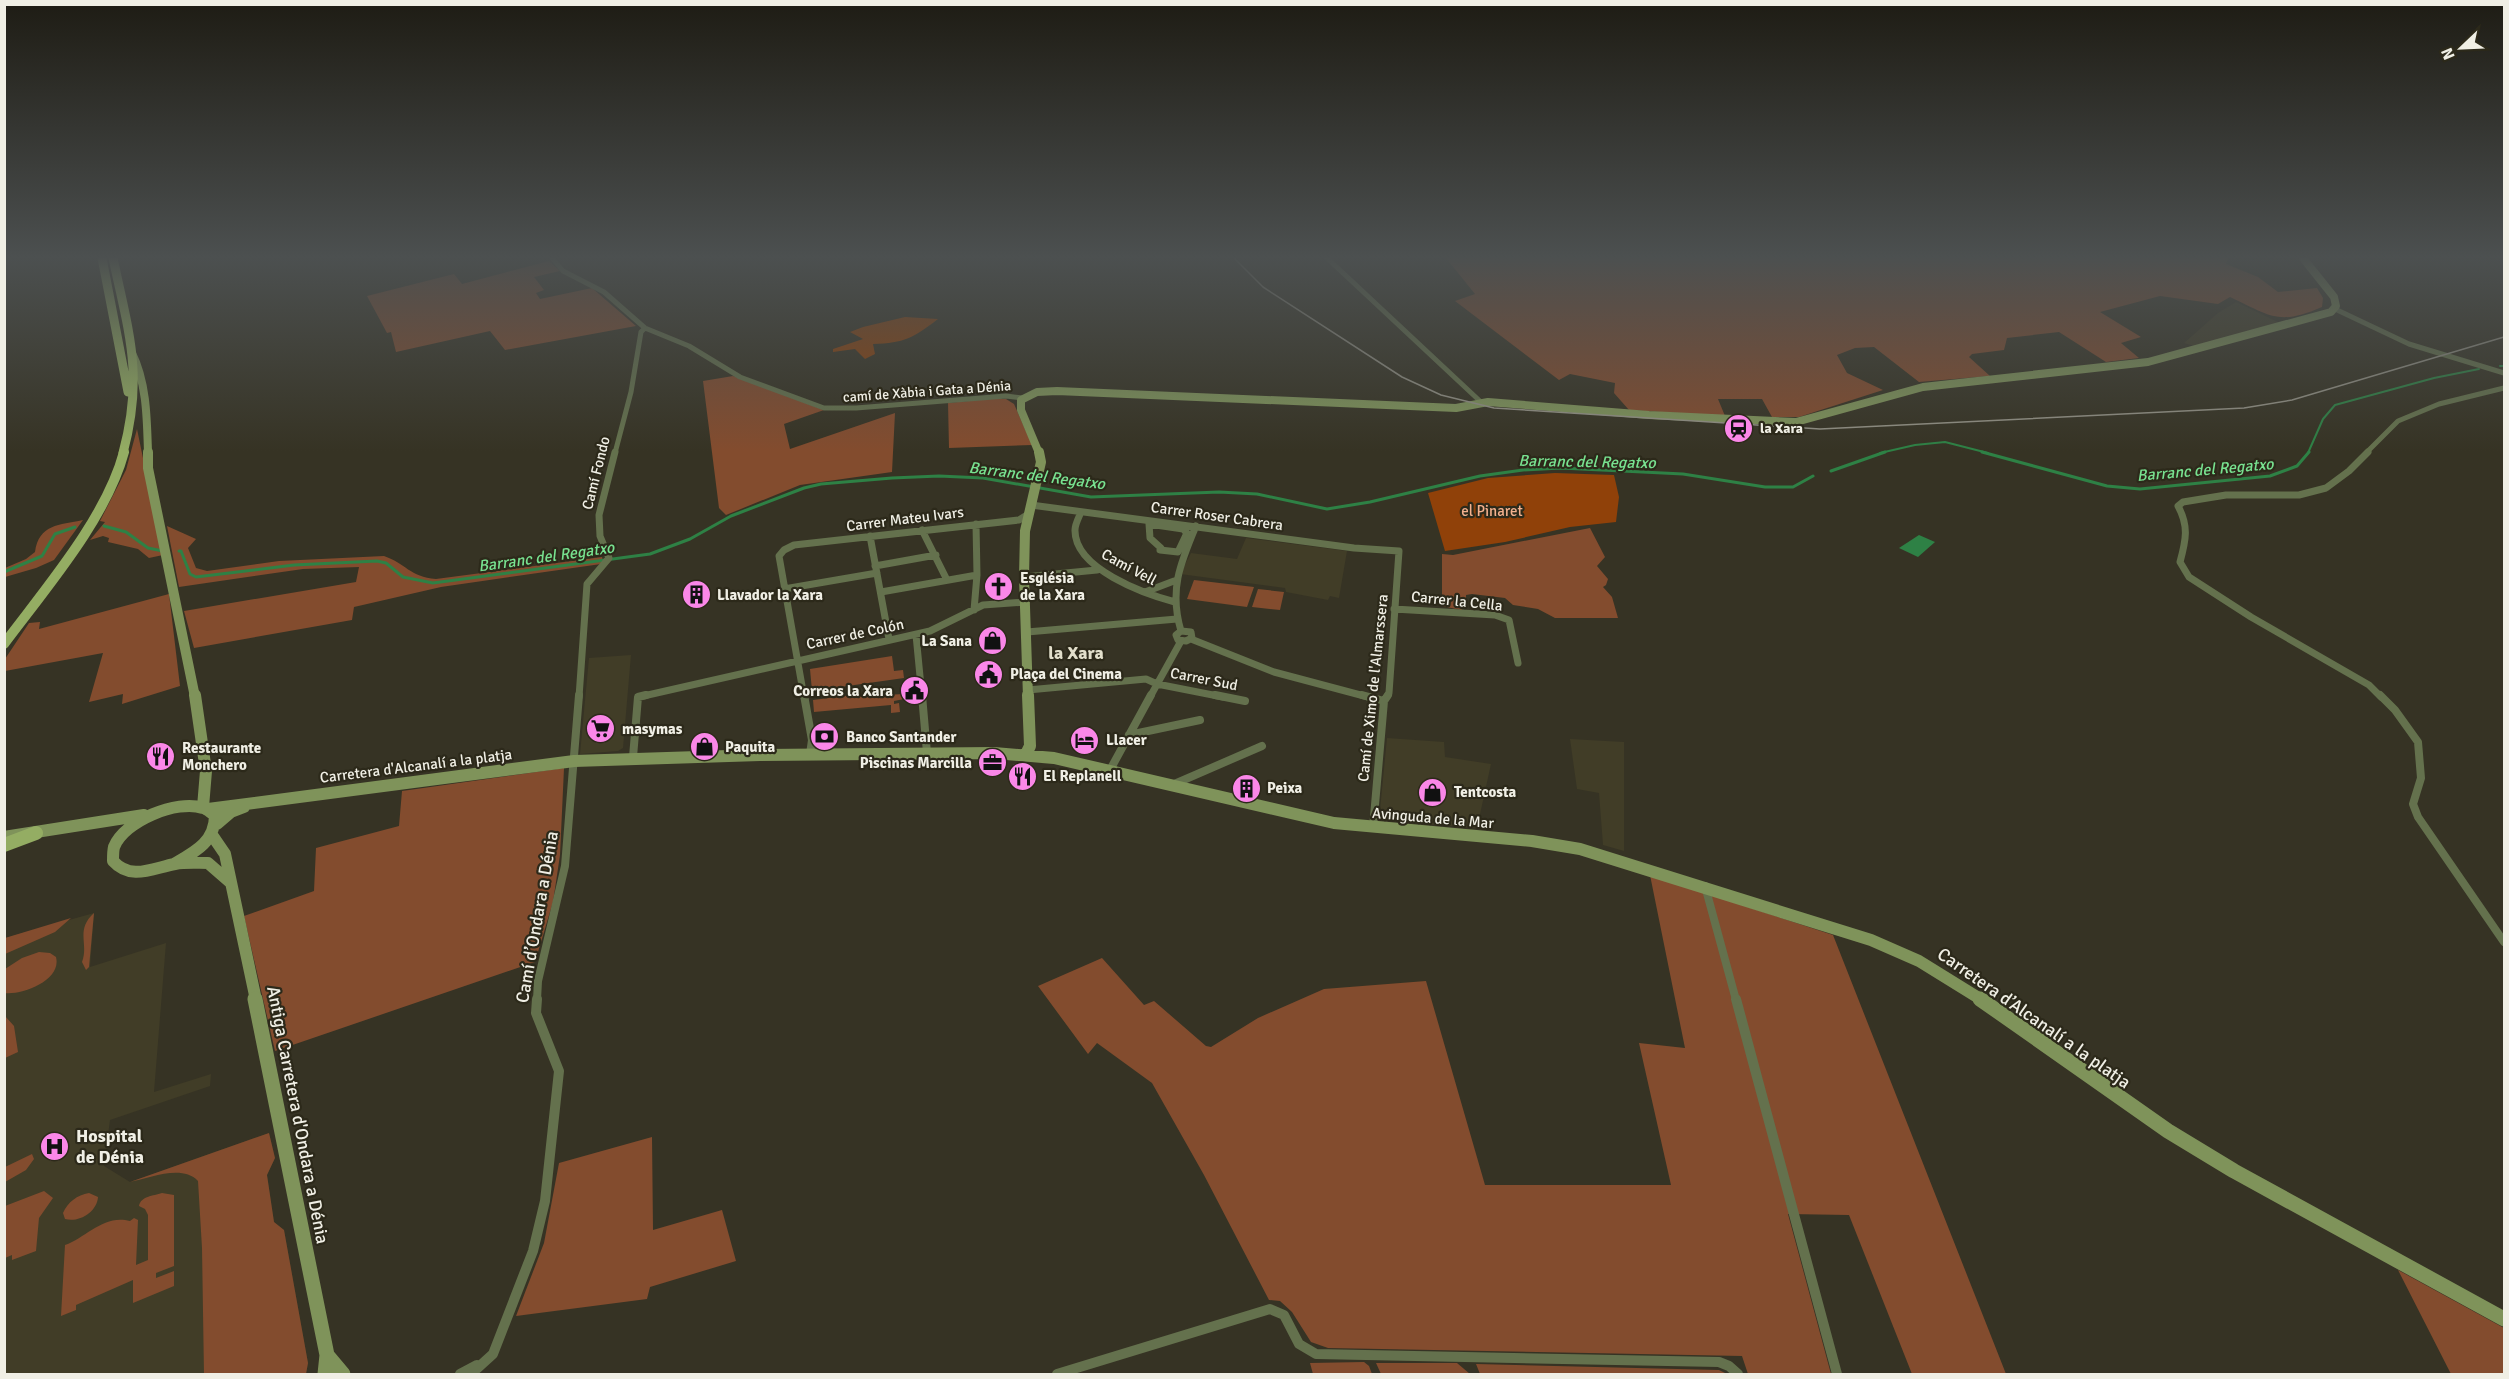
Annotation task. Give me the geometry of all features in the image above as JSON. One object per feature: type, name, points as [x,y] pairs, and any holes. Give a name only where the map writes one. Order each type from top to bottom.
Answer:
[{"type":"main road","points":[[115,322],[131,414]]},
{"type":"main road","points":[[4,644],[94,519],[112,485],[123,456],[135,382],[126,322]]},
{"type":"main road","points":[[1026,754],[1030,746],[1024,577],[1026,521],[1041,457],[1021,410],[1023,398],[1040,393],[1074,392],[1459,408],[1482,402],[1765,423],[1796,422],[1923,387],[2148,362],[2298,322]]},
{"type":"main road","points":[[132,354],[137,363],[146,407],[148,468],[205,752],[205,808]]},
{"type":"main road","points":[[1016,520],[1026,521]]},
{"type":"main road","points":[[4,634],[55,568],[67,559]]},
{"type":"main road","name":"Avinguda de la Mar","points":[[574,761],[633,757],[810,754],[1026,754],[1110,770],[1298,816],[1372,828],[1505,839]]},
{"type":"main road","name":"Carretera d'Alcanalí a la platja","points":[[177,807],[205,808],[574,761]]},
{"type":"main road","points":[[4,837],[156,813],[177,807],[195,795],[206,782]]},
{"type":"main road","name":"Carretera d'Alcanalí a la platja","points":[[174,864],[197,851],[231,812],[261,801]]},
{"type":"main road","name":"Antiga Carretera d'Ondara a Dénia","points":[[205,808],[215,815],[214,829],[225,854],[232,883],[327,1355],[325,1374]]},
{"type":"main road","points":[[119,839],[135,825],[156,813]]},
{"type":"main road","points":[[103,823],[122,833],[112,856],[116,865],[122,870],[142,872],[174,864],[208,863],[232,883]]},
{"type":"main road","points":[[4,845],[36,833]]},
{"type":"main road","name":"Carretera d’Alcanalí a la platja","points":[[1505,839],[1580,849],[1705,886],[1871,940],[1919,961],[1969,991],[2168,1131],[2234,1171],[2505,1319]]},
{"type":"main road","points":[[327,1355],[344,1374]]},
{"type":"street","name":"camí de Xàbia i Gata a Dénia","points":[[639,322],[645,328],[689,346],[740,377],[824,408],[840,409],[1006,396],[1023,398]]},
{"type":"street","points":[[1397,322],[1469,393],[1482,402]]},
{"type":"street","points":[[2366,322],[2389,336],[2505,373]]},
{"type":"street","name":"Camí Fondo","points":[[574,761],[587,584],[609,558],[600,536],[599,515],[631,392],[641,332],[645,328]]},
{"type":"street","points":[[2505,388],[2439,404],[2398,421],[2349,471],[2326,488],[2300,495],[2226,495],[2183,502],[2178,506],[2188,522],[2186,542],[2180,562],[2189,577],[2369,685],[2395,710],[2418,742],[2421,778],[2413,804],[2418,817],[2505,942]]},
{"type":"street","name":"Carrer Roser Cabrera","points":[[1032,500],[1081,512],[1354,548],[1399,551]]},
{"type":"street","name":"Camí Vell","points":[[1081,512],[1076,520],[1076,529],[1079,547],[1088,560],[1145,592],[1175,602]]},
{"type":"street","name":"Carrer Mateu Ivars","points":[[784,589],[779,556],[786,548],[1016,520]]},
{"type":"street","points":[[974,610],[977,575],[976,524]]},
{"type":"street","points":[[1149,524],[1183,529],[1187,533],[1178,552],[1160,550],[1161,548],[1150,538],[1148,531],[1149,524]]},
{"type":"street","points":[[1181,631],[1177,619],[1174,582],[1196,526]]},
{"type":"street","points":[[922,530],[947,580]]},
{"type":"street","points":[[870,536],[889,639]]},
{"type":"street","name":"Camí de Ximo de l'Almarssera","points":[[1372,828],[1384,701],[1389,693],[1399,551]]},
{"type":"street","points":[[810,754],[812,740],[799,659],[784,589],[936,555]]},
{"type":"street","points":[[1024,577],[1097,570]]},
{"type":"street","points":[[881,592],[977,575]]},
{"type":"street","points":[[1145,592],[1174,582]]},
{"type":"street","name":"Carrer de Colón","points":[[633,757],[638,697],[799,659],[916,635],[933,630],[983,605],[1026,602]]},
{"type":"street","name":"Carrer la Cella","points":[[1394,609],[1495,615],[1506,618],[1512,627],[1518,663]]},
{"type":"street","points":[[1027,632],[1177,619]]},
{"type":"street","points":[[1181,631],[1191,633],[1193,636],[1191,639]]},
{"type":"street","points":[[1181,631],[1176,637],[1181,641]]},
{"type":"street","points":[[916,635],[927,753]]},
{"type":"street","points":[[1110,770],[1181,641],[1191,639],[1274,672],[1384,701]]},
{"type":"street","name":"Carrer Sud","points":[[1028,690],[1146,680],[1245,701]]},
{"type":"street","points":[[1129,735],[1200,720]]},
{"type":"street","points":[[1172,785],[1262,746]]},
{"type":"street","name":"Camí d’Ondara a Dénia","points":[[493,1354],[533,1251],[545,1201],[559,1071],[536,1013],[538,981],[565,866],[574,761]]},
{"type":"street","points":[[1705,886],[1837,1374]]},
{"type":"street","points":[[1057,1374],[1270,1309],[1284,1315],[1299,1344],[1316,1354],[1719,1362],[1729,1366],[1738,1374]]},
{"type":"street","points":[[460,1374],[493,1354]]},
{"type":"street","points":[[471,1374],[493,1354]]},
{"type":"shaded area","points":[[381,322],[632,322],[636,326],[505,350],[490,331],[396,352],[391,332],[387,333]]},
{"type":"shaded area","points":[[1483,322],[2117,322],[2141,337],[2121,343],[2139,358],[2106,362],[2059,332],[2007,338],[2004,350],[1972,354],[1969,357],[1990,376],[1919,382],[1874,347],[1855,348],[1837,355],[1847,373],[1883,390],[1799,417],[1772,417],[1762,399],[1718,399],[1725,416],[1629,410],[1614,393],[1615,383],[1570,374],[1559,380]]},
{"type":"shaded area","points":[[2207,322],[2280,323],[2194,346],[2184,343]]},
{"type":"shaded area","points":[[733,376],[824,410],[784,424],[790,449],[895,413],[892,472],[800,485],[726,515],[719,508],[703,381]]},
{"type":"shaded area","points":[[1006,399],[1014,404],[1032,445],[949,448],[948,403]]},
{"type":"shaded area","points":[[137,429],[163,555],[149,558],[138,549],[108,542],[109,538],[103,536],[90,540],[105,522],[100,521],[126,470]]},
{"type":"shaded area","points":[[83,520],[54,560],[5,577],[5,568],[26,559],[35,552],[41,536],[51,527]]},
{"type":"shaded area","points":[[167,526],[196,539],[188,548],[196,568],[207,571],[279,561],[384,556],[420,576],[436,579],[602,557],[603,561],[601,564],[441,587],[354,607],[352,620],[194,648],[184,611],[356,582],[359,567],[303,569],[179,587]]},
{"type":"shaded area","points":[[1590,528],[1605,557],[1597,566],[1608,579],[1603,587],[1612,597],[1618,618],[1555,618],[1538,609],[1513,605],[1505,598],[1472,594],[1466,595],[1466,607],[1461,610],[1442,606],[1442,554],[1453,555]]},
{"type":"shaded area","points":[[1919,535],[1935,542],[1918,557],[1899,548]]},
{"type":"shaded area","points":[[1246,538],[1347,551],[1339,598],[1330,596],[1328,600],[1286,592],[1285,588],[1180,574],[1191,553],[1237,559]]},
{"type":"shaded area","points":[[1194,580],[1254,587],[1247,607],[1187,599]]},
{"type":"shaded area","points":[[1258,589],[1284,592],[1280,610],[1252,607]]},
{"type":"shaded area","points":[[169,594],[180,686],[122,704],[123,694],[89,702],[103,653],[5,671],[5,659],[29,623],[40,622],[39,629]]},
{"type":"shaded area","points":[[631,655],[623,748],[618,751],[580,754],[589,658]]},
{"type":"shaded area","points":[[892,656],[894,671],[903,670],[904,678],[812,691],[810,669]]},
{"type":"shaded area","points":[[884,691],[885,695],[904,694],[904,699],[894,701],[894,704],[899,703],[900,712],[891,713],[891,705],[814,712],[813,700]]},
{"type":"shaded area","name":"Tentcosta","points":[[1387,738],[1444,742],[1445,757],[1491,764],[1477,828],[1379,820]]},
{"type":"shaded area","points":[[1570,739],[1624,742],[1624,851],[1603,845],[1599,793],[1577,789]]},
{"type":"shaded area","points":[[564,768],[560,855],[553,902],[535,962],[275,1051],[244,916],[314,891],[316,848],[399,826],[402,791]]},
{"type":"shaded area","points":[[1650,875],[1833,935],[2006,1374],[1912,1374],[1849,1215],[1788,1214],[1831,1374],[1748,1374],[1742,1356],[1328,1348],[1311,1342],[1292,1312],[1280,1301],[1269,1300],[1204,1175],[1152,1083],[1097,1043],[1088,1054],[1038,986],[1102,958],[1144,1005],[1154,1001],[1206,1046],[1211,1047],[1258,1018],[1324,989],[1426,981],[1485,1185],[1671,1185],[1639,1043],[1685,1048]]},
{"type":"shaded area","name":"Hospital de Dénia","points":[[94,913],[90,967],[166,943],[154,1092],[211,1074],[210,1086],[110,1120],[104,1166],[130,1182],[269,1133],[275,1158],[267,1175],[274,1222],[284,1230],[308,1363],[306,1374],[5,1374],[5,938]]},
{"type":"shaded area","points":[[94,913],[89,967],[86,970],[82,962],[84,931],[88,919]]},
{"type":"shaded area","points":[[71,918],[55,932],[5,954],[5,938]]},
{"type":"shaded area","points":[[39,952],[50,953],[56,957],[53,973],[31,989],[5,993],[5,969],[22,958]]},
{"type":"shaded area","points":[[5,1016],[14,1026],[18,1052],[5,1058]]},
{"type":"shaded area","points":[[269,1133],[275,1158],[267,1175],[274,1222],[284,1230],[308,1363],[306,1374],[204,1374],[202,1248],[198,1181],[183,1173],[175,1173],[130,1182]]},
{"type":"shaded area","points":[[652,1137],[653,1230],[722,1210],[736,1261],[650,1287],[647,1299],[516,1316],[544,1243],[559,1163]]},
{"type":"shaded area","points":[[32,1154],[34,1159],[26,1170],[5,1182],[5,1167]]},
{"type":"shaded area","points":[[44,1191],[53,1198],[39,1218],[36,1251],[12,1260],[12,1255],[5,1258],[5,1206]]},
{"type":"shaded area","points":[[89,1193],[98,1197],[91,1212],[81,1218],[65,1219],[63,1213],[70,1202]]},
{"type":"shaded area","points":[[162,1193],[174,1195],[174,1266],[156,1273],[156,1278],[174,1271],[174,1286],[133,1303],[133,1280],[76,1305],[76,1310],[61,1316],[65,1245],[104,1223],[130,1221],[134,1218],[138,1220],[136,1265],[148,1260],[148,1215],[145,1209],[139,1206],[145,1198]]},
{"type":"shaded area","points":[[2398,1270],[2504,1328],[2504,1374],[2451,1374]]},
{"type":"shaded area","points":[[1364,1362],[1369,1366],[1372,1374],[1313,1374],[1310,1363]]},
{"type":"shaded area","points":[[1376,1363],[1457,1363],[1470,1374],[1381,1374]]},
{"type":"shaded area","points":[[1476,1364],[1719,1370],[1727,1374],[1480,1374]]},
{"type":"green space","points":[[883,322],[934,322],[901,341],[873,344],[875,354],[865,359],[855,349],[833,352],[833,349],[863,339],[850,332]]},
{"type":"green space","name":"el Pinaret","points":[[1555,473],[1614,475],[1619,497],[1616,522],[1570,527],[1505,542],[1445,551],[1428,493],[1488,478]]},
{"type":"waterway","name":"Barranc del Regatxo","points":[[2308,453],[2323,419],[2335,405],[2434,378],[2479,369]]},
{"type":"waterway","name":"Barranc del Regatxo","points":[[1880,453],[1915,445],[1945,442],[1988,453]]},
{"type":"waterway","name":"Barranc del Regatxo","points":[[1831,471],[1885,452]]},
{"type":"waterway","name":"Barranc del Regatxo","points":[[1982,452],[2107,486],[2140,489],[2270,476],[2297,466],[2309,452]]},
{"type":"waterway","name":"Barranc del Regatxo","points":[[179,551],[181,551],[190,574],[196,577],[294,565],[377,561],[386,563],[403,577],[433,583],[650,554],[690,539],[731,516],[804,488],[821,484],[892,478],[939,476],[983,478],[1091,497],[1219,492],[1257,494],[1327,509],[1370,502],[1480,476],[1523,470],[1561,468],[1683,474],[1765,487],[1793,487],[1813,476]]},
{"type":"waterway","name":"Barranc del Regatxo","points":[[104,526],[126,532],[148,548],[163,551]]},
{"type":"waterway","name":"Barranc del Regatxo","points":[[4,572],[42,556],[55,534],[75,527]]},
{"type":"tram line","points":[[1318,322],[1402,377],[1441,395],[1494,408],[1820,429],[2244,408],[2292,400],[2504,337]]},
{"type":"place","name":"la Xara","points":[[1739,428]]},
{"type":"place","name":"Església de la Xara","points":[[999,587]]},
{"type":"place","name":"Llavador la Xara","points":[[696,595]]},
{"type":"place","name":"La Sana","points":[[993,641]]},
{"type":"place","name":"Plaça del Cinema","points":[[989,674]]},
{"type":"place","name":"Correos la Xara","points":[[914,691]]},
{"type":"place","name":"masymas","points":[[601,729]]},
{"type":"place","name":"Banco Santander","points":[[825,737]]},
{"type":"place","name":"Llacer","points":[[1085,740]]},
{"type":"place","name":"Paquita","points":[[704,747]]},
{"type":"place","name":"Restaurante Monchero","points":[[161,757]]},
{"type":"place","name":"Piscinas Marcilla","points":[[993,763]]},
{"type":"place","name":"El Replanell","points":[[1022,776]]},
{"type":"place","name":"Peixa","points":[[1246,788]]},
{"type":"place","name":"Tentcosta","points":[[1433,792]]},
{"type":"place","name":"Hospital de Dénia","points":[[55,1146]]},
{"type":"district","name":"la Xara","points":[[1076,653]]}]
